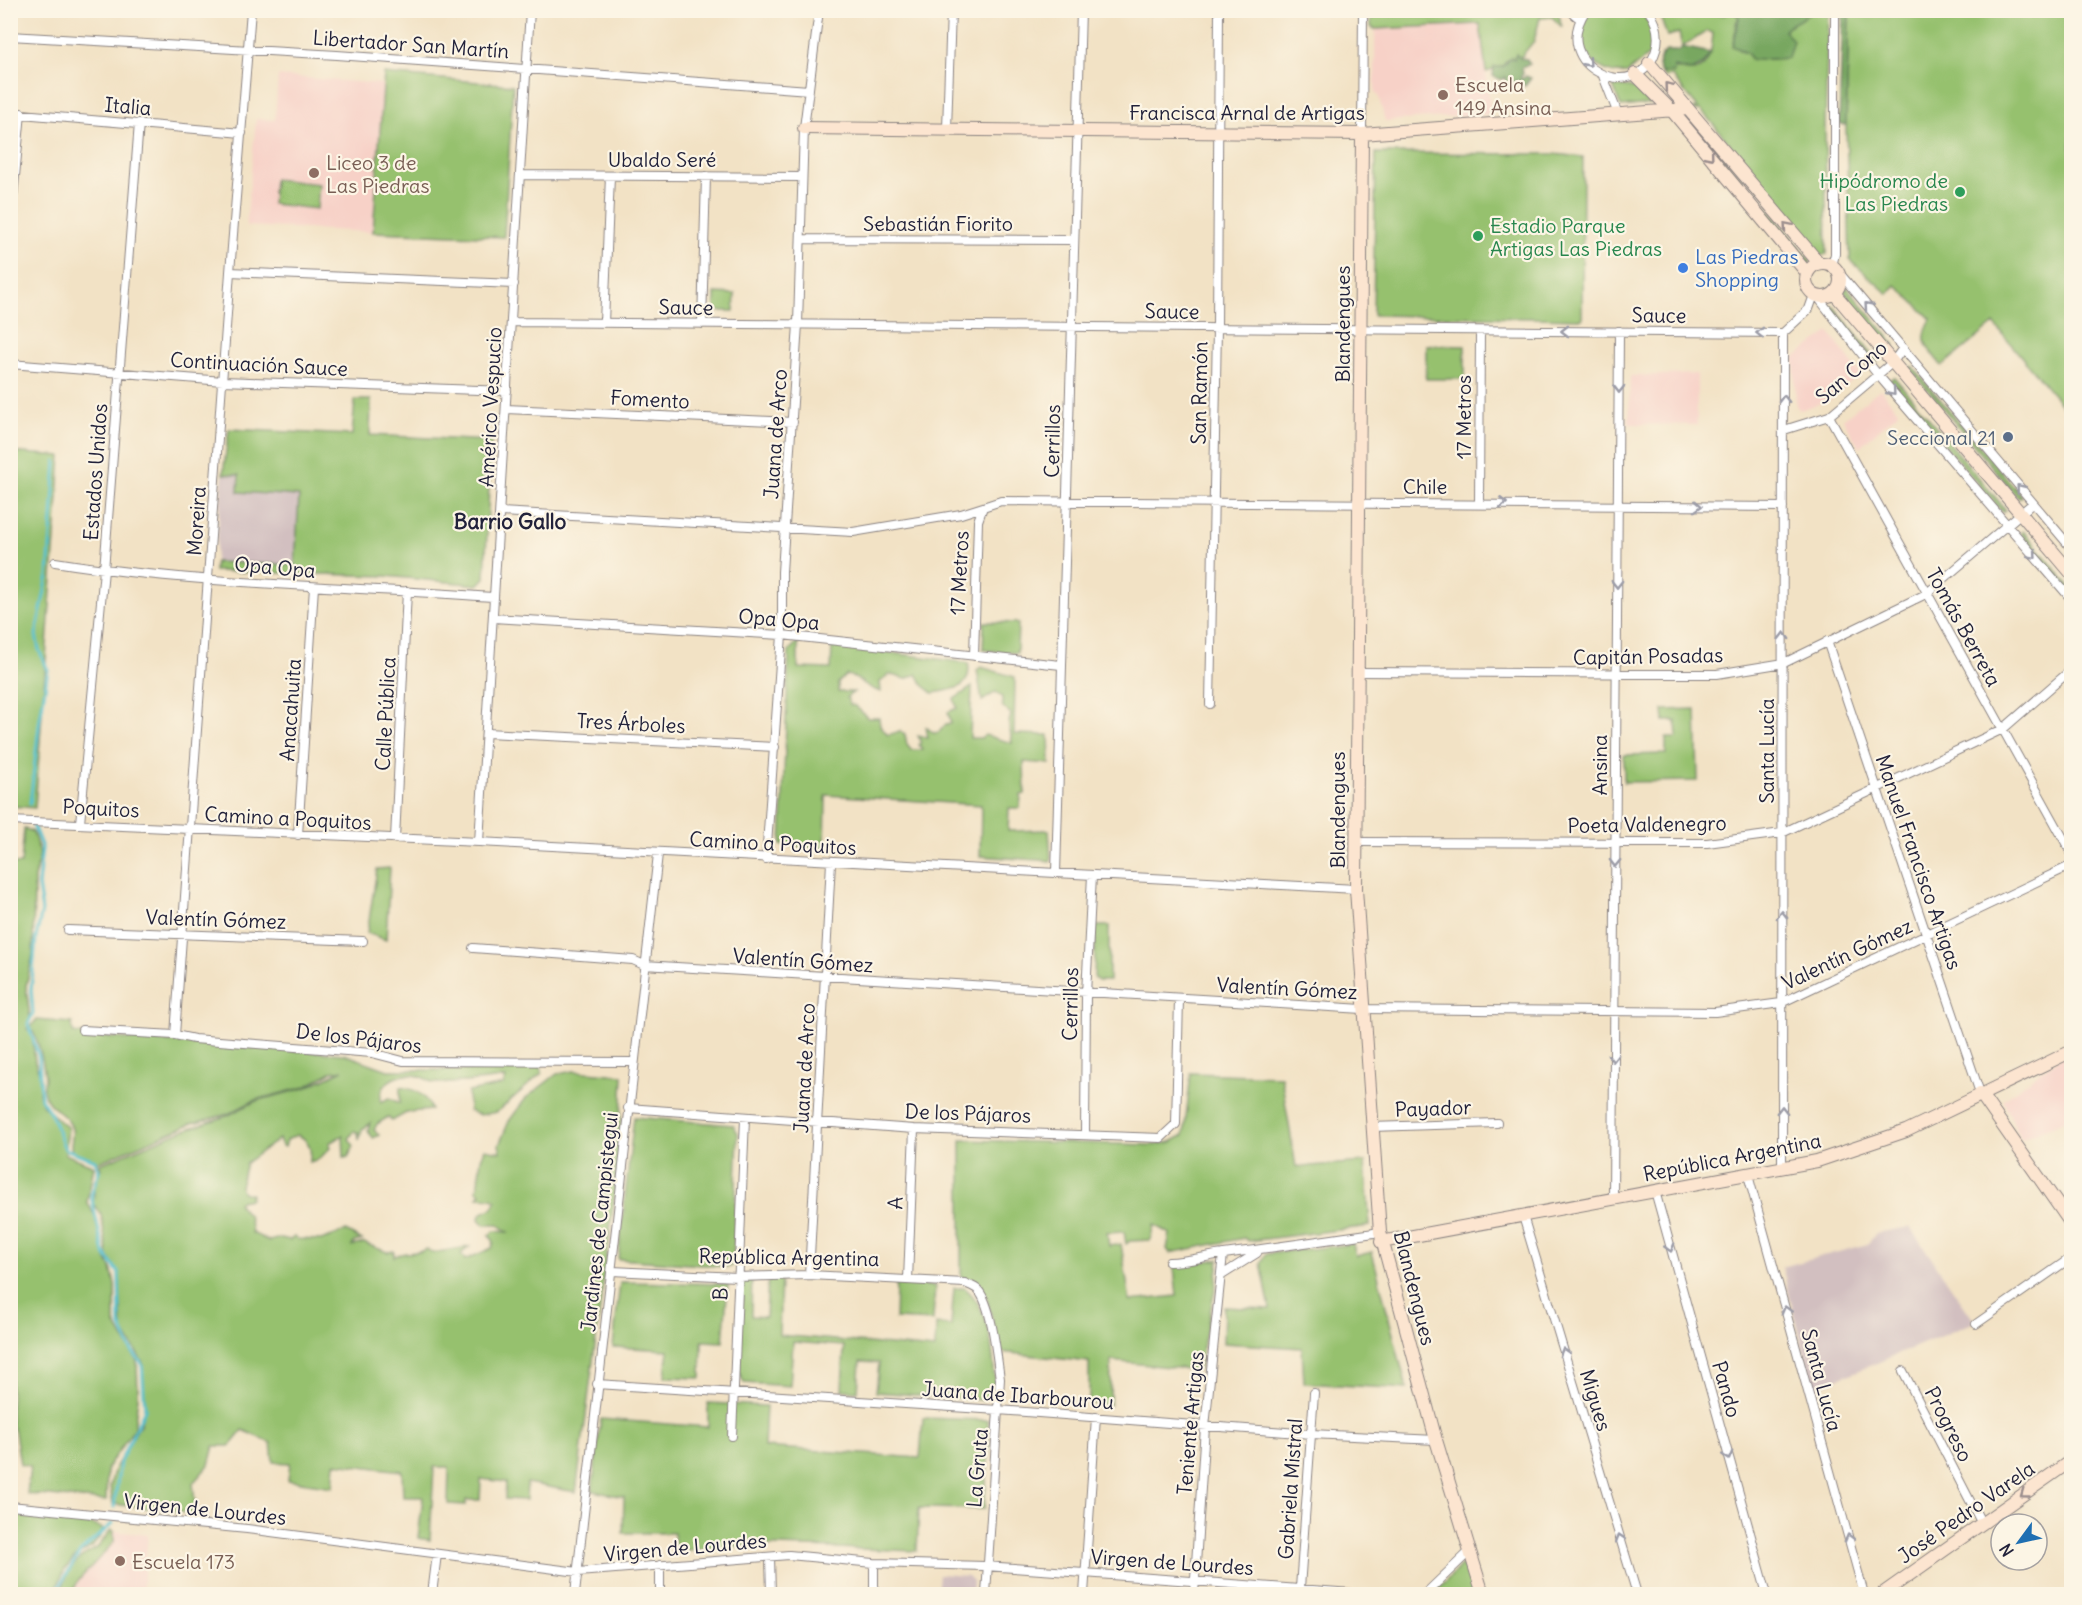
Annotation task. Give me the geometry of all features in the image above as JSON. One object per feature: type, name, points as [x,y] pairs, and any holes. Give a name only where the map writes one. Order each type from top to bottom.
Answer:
[{"type":"street","name":"Moreira","points":[[175,1035],[251,10]]},
{"type":"street","name":"Américo Vespucio","points":[[479,842],[530,10]]},
{"type":"street","name":"Juana de Arco","points":[[766,859],[782,635],[785,527],[798,324],[804,128],[819,10]]},
{"type":"street","points":[[947,129],[951,10]]},
{"type":"street","name":"Cerrillos","points":[[1056,873],[1081,10]]},
{"type":"street","name":"San Ramón","points":[[1209,704],[1217,328],[1219,10]]},
{"type":"street","name":"Blandengues","points":[[1363,10],[1356,889],[1371,1127],[1380,1237],[1436,1440],[1483,1594]]},
{"type":"street","points":[[1569,10],[1580,20]]},
{"type":"street","points":[[1586,10],[1576,33],[1580,52],[1591,69],[1603,76],[1614,78],[1635,74],[1649,63],[1658,41],[1658,29],[1648,10]]},
{"type":"street","points":[[1807,273],[1829,266],[1835,254],[1835,10]]},
{"type":"street","name":"Libertador San Martín","points":[[10,36],[249,50],[809,90]]},
{"type":"street","points":[[1649,63],[1903,348],[2072,549]]},
{"type":"street","points":[[1635,74],[1673,112],[1807,273],[1807,288],[1878,375],[2072,600]]},
{"type":"street","points":[[1603,76],[1618,114]]},
{"type":"street","name":"Francisca Arnal de Artigas","points":[[804,128],[1362,134],[1618,114],[1673,112],[1688,109]]},
{"type":"street","name":"Italia","points":[[10,113],[242,133]]},
{"type":"street","points":[[10,229],[21,113]]},
{"type":"street","name":"Estados Unidos","points":[[80,823],[104,570],[140,123]]},
{"type":"street","name":"Ubaldo Seré","points":[[520,175],[802,177]]},
{"type":"street","points":[[604,323],[610,176]]},
{"type":"street","points":[[702,324],[706,176]]},
{"type":"street","name":"Sebastián Fiorito","points":[[801,239],[1074,240]]},
{"type":"street","points":[[1815,296],[1825,297],[1834,293],[1840,280],[1829,266]]},
{"type":"street","points":[[230,272],[514,284]]},
{"type":"street","points":[[1834,293],[2072,574]]},
{"type":"street","points":[[1783,333],[1809,309],[1815,296]]},
{"type":"street","name":"Sauce","points":[[511,322],[1783,333]]},
{"type":"street","name":"Ansina","points":[[1613,1200],[1619,331]]},
{"type":"street","name":"17 Metros","points":[[1479,503],[1480,332]]},
{"type":"street","name":"Santa Lucía","points":[[1782,1169],[1783,333]]},
{"type":"street","name":"San Cono","points":[[1784,430],[1829,416],[1893,362],[1903,348]]},
{"type":"street","name":"Continuación Sauce","points":[[10,364],[223,381],[507,391]]},
{"type":"street","name":"Fomento","points":[[506,409],[793,422]]},
{"type":"street","name":"Tomás Berreta","points":[[1829,416],[2072,854]]},
{"type":"street","name":"Chile","points":[[1068,500],[1783,507]]},
{"type":"street","name":"17 Metros","points":[[974,656],[978,521],[983,507],[1001,501],[1068,500]]},
{"type":"street","name":"Capitán Posadas","points":[[1358,672],[1717,674],[1784,663],[1926,594],[2033,503]]},
{"type":"street","points":[[500,512],[853,532],[873,531],[962,514],[983,507]]},
{"type":"street","name":"Opa Opa","points":[[55,562],[104,570],[314,588],[493,597]]},
{"type":"street","name":"Anacahuita","points":[[298,835],[314,588]]},
{"type":"street","name":"Calle Pública","points":[[395,839],[407,591]]},
{"type":"street","name":"Opa Opa","points":[[493,618],[782,635],[1061,665]]},
{"type":"street","name":"Manuel Francisco Artigas","points":[[1827,641],[1980,1094]]},
{"type":"street","name":"Poeta Valdenegro","points":[[1356,842],[1707,843],[1782,833],[2002,729],[2072,669]]},
{"type":"street","name":"Tres Árboles","points":[[486,733],[775,747]]},
{"type":"street","name":"Poquitos","points":[[10,821],[189,830]]},
{"type":"street","name":"Camino a Poquitos","points":[[189,830],[479,842],[658,854],[1356,889]]},
{"type":"street","name":"Jardines de Campistegui","points":[[575,1594],[658,854]]},
{"type":"street","name":"Juana de Arco","points":[[809,1275],[831,862]]},
{"type":"street","name":"Valentín Gómez","points":[[473,948],[633,960],[644,965],[826,978],[1363,1009],[1715,1012],[1781,1003],[2072,865]]},
{"type":"street","name":"Cerrillos","points":[[1085,1134],[1086,994],[1092,875]]},
{"type":"street","name":"Valentín Gómez","points":[[68,930],[363,941]]},
{"type":"street","name":"De los Pájaros","points":[[628,1108],[914,1129],[1161,1138],[1172,1131],[1176,1124],[1179,999]]},
{"type":"street","name":"De los Pájaros","points":[[82,1030],[175,1035],[194,1039],[372,1053],[403,1061],[434,1063],[485,1059],[633,1062]]},
{"type":"street","name":"República Argentina","points":[[1170,1262],[1380,1237],[1523,1216],[1782,1169],[1850,1152],[1906,1131],[2072,1051]]},
{"type":"street","points":[[1980,1094],[2072,1225]]},
{"type":"street","name":"B","points":[[732,1436],[745,1118]]},
{"type":"street","name":"Payador","points":[[1371,1127],[1497,1123]]},
{"type":"street","name":"A","points":[[908,1280],[914,1129]]},
{"type":"street","name":"Santa Lucía","points":[[1748,1174],[1864,1594]]},
{"type":"street","name":"Pando","points":[[1655,1191],[1767,1594]]},
{"type":"street","name":"Migues","points":[[1523,1216],[1637,1594]]},
{"type":"street","points":[[1222,1275],[1260,1251]]},
{"type":"street","name":"Teniente Artigas","points":[[1194,1594],[1205,1426],[1223,1254]]},
{"type":"street","points":[[1976,1324],[2072,1257]]},
{"type":"street","name":"República Argentina","points":[[612,1271],[737,1277],[809,1275],[965,1283]]},
{"type":"street","name":"La Gruta","points":[[965,1283],[978,1290],[984,1300],[1000,1379],[986,1566],[986,1594]]},
{"type":"street","name":"Progreso","points":[[1903,1371],[1982,1524]]},
{"type":"street","name":"Juana de Ibarbourou","points":[[597,1384],[998,1410],[1311,1434],[1436,1440]]},
{"type":"street","name":"Gabriela Mistral","points":[[1300,1588],[1314,1393]]},
{"type":"street","points":[[1084,1594],[1096,1417]]},
{"type":"street","name":"José Pedro Varela","points":[[1882,1594],[2072,1460]]},
{"type":"street","name":"Virgen de Lourdes","points":[[10,1506],[247,1529],[578,1572],[789,1555],[874,1563],[986,1566],[1194,1580],[1365,1594]]},
{"type":"street","points":[[1425,1594],[1470,1551]]},
{"type":"street","points":[[432,1594],[437,1554]]},
{"type":"street","points":[[770,1557],[771,1594]]},
{"type":"street","points":[[874,1563],[874,1594]]},
{"type":"street","points":[[660,1565],[660,1594]]},
{"type":"shaded area","points":[[1480,24],[1491,114],[1385,121],[1378,94],[1375,94],[1375,29]]},
{"type":"shaded area","name":"Liceo 3 de Las Piedras","points":[[278,76],[383,84],[373,232],[246,226],[256,119],[275,120]]},
{"type":"shaded area","points":[[1829,332],[1860,374],[1832,399],[1800,410],[1796,406],[1794,358]]},
{"type":"shaded area","points":[[1697,374],[1697,425],[1629,424],[1630,376]]},
{"type":"shaded area","points":[[1880,389],[1899,412],[1859,447],[1843,419]]},
{"type":"shaded area","points":[[223,474],[239,475],[239,492],[299,496],[295,565],[215,562]]},
{"type":"shaded area","points":[[2070,1050],[2071,1118],[2021,1139],[2003,1100]]},
{"type":"shaded area","points":[[1910,1227],[1975,1322],[1814,1389],[1782,1267],[1868,1244],[1876,1233]]},
{"type":"shaded area","name":"Escuela 173","points":[[114,1531],[148,1535],[142,1594],[72,1594],[78,1581],[114,1542]]},
{"type":"shaded area","points":[[939,1574],[968,1576],[973,1581],[972,1594],[937,1594]]},
{"type":"green space","points":[[1557,10],[1562,27],[1552,17],[1540,18],[1534,41],[1520,58],[1507,60],[1502,67],[1486,72],[1480,24],[1375,29],[1371,27],[1371,11]]},
{"type":"green space","points":[[1591,11],[1640,11],[1653,28],[1654,51],[1627,73],[1615,73],[1603,69],[1586,54],[1582,43],[1581,32],[1584,21]]},
{"type":"green space","points":[[1658,11],[1716,11],[1716,14],[1724,15],[1732,11],[1739,17],[1736,23],[1739,51],[1747,53],[1752,60],[1788,58],[1784,31],[1812,11],[1828,11],[1825,129],[1827,254],[1820,256],[1813,252],[1817,248],[1764,184],[1757,187],[1753,182],[1757,176],[1701,110],[1694,111],[1693,109],[1698,108],[1672,76],[1665,77],[1661,73],[1675,68],[1690,71],[1702,67],[1709,58],[1713,33],[1707,31],[1682,47],[1679,33],[1667,36]]},
{"type":"green space","points":[[1732,11],[1812,11],[1784,31],[1793,40],[1788,58],[1752,60],[1747,53],[1732,46],[1739,17]]},
{"type":"green space","points":[[1843,11],[1849,11],[1846,125],[1839,124]]},
{"type":"green space","name":"Hipódromo de Las Piedras","points":[[1849,11],[2071,11],[2071,416],[1994,324],[1942,366],[1926,344],[1925,333],[1931,319],[1896,285],[1888,294],[1850,260],[1846,125]]},
{"type":"green space","points":[[1682,47],[1711,53],[1702,65],[1690,71],[1674,67],[1674,73],[1661,73],[1658,66],[1661,56],[1666,51],[1679,51]]},
{"type":"green space","points":[[1516,54],[1520,58],[1527,59],[1530,64],[1522,68],[1523,74],[1520,77],[1522,79],[1526,76],[1531,78],[1525,86],[1517,81],[1506,83],[1506,77],[1501,80],[1493,76],[1494,67],[1502,67],[1512,57],[1514,59]]},
{"type":"green space","points":[[384,74],[513,85],[504,237],[373,232]]},
{"type":"green space","points":[[1613,86],[1635,88],[1650,104],[1621,107]]},
{"type":"green space","points":[[1691,119],[1811,261],[1808,265],[1683,120]]},
{"type":"green space","name":"Estadio Parque Artigas Las Piedras","points":[[1376,153],[1554,154],[1583,157],[1582,319],[1373,315]]},
{"type":"green space","points":[[274,179],[319,184],[317,209],[272,204]]},
{"type":"green space","points":[[1846,286],[1894,344],[1894,347],[1891,347],[1844,292]]},
{"type":"green space","points":[[715,293],[735,294],[734,311],[715,311]]},
{"type":"green space","points":[[1826,305],[1834,307],[1878,362],[1875,362]]},
{"type":"green space","points":[[1426,345],[1465,346],[1465,379],[1426,379]]},
{"type":"green space","points":[[1912,366],[2021,497],[2018,498],[1910,369]]},
{"type":"green space","points":[[1894,377],[2005,509],[2004,512],[1890,380]]},
{"type":"green space","points":[[355,400],[371,400],[370,435],[491,441],[485,578],[478,585],[386,576],[214,571],[215,562],[295,565],[299,496],[238,492],[239,475],[223,474],[229,429],[352,435]]},
{"type":"green space","points":[[10,452],[61,456],[35,808],[11,806]]},
{"type":"green space","points":[[2023,530],[2071,588],[2071,594],[2020,533]]},
{"type":"green space","points":[[984,622],[1018,623],[1017,653],[983,650]]},
{"type":"green space","points":[[798,641],[798,668],[831,669],[832,645],[968,663],[968,678],[965,683],[955,689],[941,692],[933,693],[923,685],[917,674],[906,679],[889,674],[880,682],[881,692],[847,675],[838,682],[838,692],[854,692],[847,697],[849,704],[855,706],[868,718],[879,718],[880,726],[888,735],[900,731],[905,734],[907,745],[911,750],[923,750],[919,745],[921,741],[918,736],[928,738],[926,727],[934,733],[951,723],[948,712],[957,708],[954,699],[972,687],[970,738],[981,738],[985,735],[1012,743],[1009,723],[1011,714],[1002,706],[1002,697],[996,692],[982,701],[977,670],[981,667],[1015,677],[1014,734],[1049,735],[1050,764],[1024,762],[1025,794],[1021,795],[1020,808],[1009,808],[1008,831],[1049,830],[1051,861],[980,856],[981,805],[826,795],[825,848],[781,845],[789,651]]},
{"type":"green space","points":[[1696,709],[1698,781],[1624,782],[1624,755],[1666,754],[1666,738],[1677,738],[1676,721],[1664,721],[1663,710]]},
{"type":"green space","points":[[24,828],[33,832],[40,854],[34,878],[33,955],[26,986],[30,1018],[27,1029],[32,1033],[35,1062],[41,1078],[39,1093],[43,1106],[68,1128],[65,1154],[94,1166],[87,1202],[95,1216],[104,1254],[111,1268],[115,1285],[115,1323],[137,1361],[138,1397],[134,1429],[107,1468],[106,1501],[27,1494],[30,1466],[20,1464],[15,1432],[11,1424],[10,864],[21,864]]},
{"type":"green space","points":[[390,868],[386,940],[367,933],[377,869]]},
{"type":"green space","points":[[1096,926],[1109,926],[1109,981],[1098,981],[1094,977]]},
{"type":"green space","points":[[36,1020],[72,1023],[73,1033],[100,1037],[344,1054],[388,1070],[458,1070],[541,1065],[542,1073],[497,1112],[480,1115],[469,1111],[468,1092],[503,1085],[506,1078],[436,1083],[409,1075],[394,1078],[384,1087],[381,1102],[389,1098],[400,1103],[400,1087],[419,1093],[431,1110],[408,1112],[392,1121],[388,1117],[377,1124],[374,1130],[379,1135],[373,1138],[368,1131],[370,1123],[362,1130],[359,1140],[358,1132],[354,1131],[349,1139],[354,1146],[348,1157],[344,1158],[343,1135],[329,1143],[330,1148],[319,1159],[309,1162],[309,1146],[297,1135],[287,1140],[285,1147],[279,1139],[246,1163],[240,1186],[242,1192],[251,1194],[250,1199],[240,1201],[238,1204],[249,1216],[252,1233],[269,1241],[281,1238],[290,1240],[294,1237],[321,1240],[346,1231],[362,1240],[354,1242],[352,1246],[364,1243],[387,1252],[394,1251],[394,1257],[427,1249],[432,1253],[469,1247],[461,1254],[465,1260],[492,1248],[494,1242],[489,1235],[494,1231],[508,1232],[498,1225],[484,1225],[479,1219],[480,1214],[493,1208],[496,1201],[492,1198],[478,1197],[481,1193],[477,1191],[481,1159],[485,1149],[501,1152],[499,1145],[509,1121],[526,1098],[557,1074],[574,1071],[623,1075],[619,1160],[576,1492],[527,1483],[526,1500],[505,1499],[506,1482],[481,1479],[480,1500],[466,1500],[466,1505],[448,1504],[449,1467],[434,1467],[430,1540],[418,1538],[423,1497],[403,1497],[402,1471],[335,1463],[333,1487],[288,1480],[290,1463],[273,1462],[271,1443],[243,1430],[230,1446],[214,1446],[209,1465],[193,1483],[196,1514],[113,1504],[110,1487],[114,1470],[141,1423],[145,1405],[143,1363],[122,1329],[119,1274],[108,1256],[101,1214],[93,1204],[95,1180],[101,1168],[98,1165],[181,1131],[227,1116],[256,1101],[305,1088],[343,1070],[331,1072],[305,1087],[255,1100],[228,1114],[193,1123],[99,1162],[72,1152],[70,1124],[46,1099],[43,1090],[45,1080],[42,1061],[36,1038],[30,1028]]},
{"type":"green space","points":[[1191,1073],[1281,1076],[1296,1167],[1365,1162],[1370,1226],[1249,1241],[1244,1238],[1170,1253],[1167,1249],[1170,1234],[1154,1225],[1150,1240],[1130,1241],[1126,1244],[1124,1232],[1107,1233],[1109,1246],[1121,1244],[1130,1301],[1177,1296],[1174,1267],[1219,1259],[1198,1370],[1111,1361],[1110,1405],[1089,1403],[1089,1362],[1001,1352],[985,1292],[979,1284],[961,1278],[961,1140],[1156,1145],[1171,1142],[1184,1135]]},
{"type":"green space","points":[[634,1117],[733,1125],[738,1133],[733,1263],[730,1267],[618,1259]]},
{"type":"green space","points":[[1353,1244],[1356,1256],[1372,1252],[1407,1389],[1304,1383],[1302,1348],[1223,1343],[1224,1307],[1270,1309],[1261,1263],[1266,1254]]},
{"type":"green space","points":[[752,1277],[751,1316],[766,1317],[768,1277],[781,1278],[779,1335],[935,1349],[936,1324],[951,1326],[954,1288],[965,1288],[975,1298],[987,1324],[993,1353],[996,1397],[982,1400],[876,1392],[879,1363],[860,1362],[858,1391],[842,1390],[844,1346],[793,1342],[790,1386],[744,1383],[739,1372],[742,1283]]},
{"type":"green space","points":[[620,1282],[728,1284],[723,1342],[702,1341],[701,1378],[665,1377],[668,1350],[613,1347]]},
{"type":"green space","points":[[896,1284],[935,1286],[933,1321],[895,1319]]},
{"type":"green space","points":[[708,1403],[766,1406],[764,1447],[920,1458],[923,1418],[988,1420],[989,1446],[984,1509],[919,1508],[917,1551],[749,1545],[675,1551],[674,1533],[623,1533],[624,1497],[592,1491],[601,1419],[708,1427]]},
{"type":"green space","points":[[10,1516],[88,1523],[104,1531],[92,1547],[77,1555],[65,1569],[54,1594],[11,1594]]},
{"type":"green space","points":[[111,1530],[114,1531],[114,1542],[78,1581],[72,1594],[60,1594],[69,1570],[81,1557],[97,1548]]},
{"type":"green space","points":[[1462,1565],[1469,1570],[1476,1594],[1433,1594]]},
{"type":"waterway","points":[[30,804],[48,670],[39,650],[36,635],[48,575],[56,461]]},
{"type":"waterway","points":[[33,825],[42,848],[38,885],[42,911],[36,938],[31,990],[33,1013],[28,1024],[39,1057],[41,1099],[51,1114],[65,1149],[95,1160],[99,1171],[91,1196],[104,1253],[119,1273],[120,1324],[131,1350],[142,1364],[145,1409],[120,1462],[114,1507]]},
{"type":"waterway","points":[[55,1594],[80,1552],[113,1523]]},
{"type":"place","name":"Escuela 149 Ansina","points":[[1443,95]]},
{"type":"place","name":"Liceo 3 de Las Piedras","points":[[314,173]]},
{"type":"place","name":"Hipódromo de Las Piedras","points":[[1960,192]]},
{"type":"place","name":"Estadio Parque Artigas Las Piedras","points":[[1478,236]]},
{"type":"place","name":"Las Piedras Shopping","points":[[1683,268]]},
{"type":"place","name":"Seccional 21","points":[[2008,437]]},
{"type":"place","name":"Escuela 173","points":[[120,1561]]},
{"type":"district","name":"Barrio Gallo","points":[[510,521]]}]
